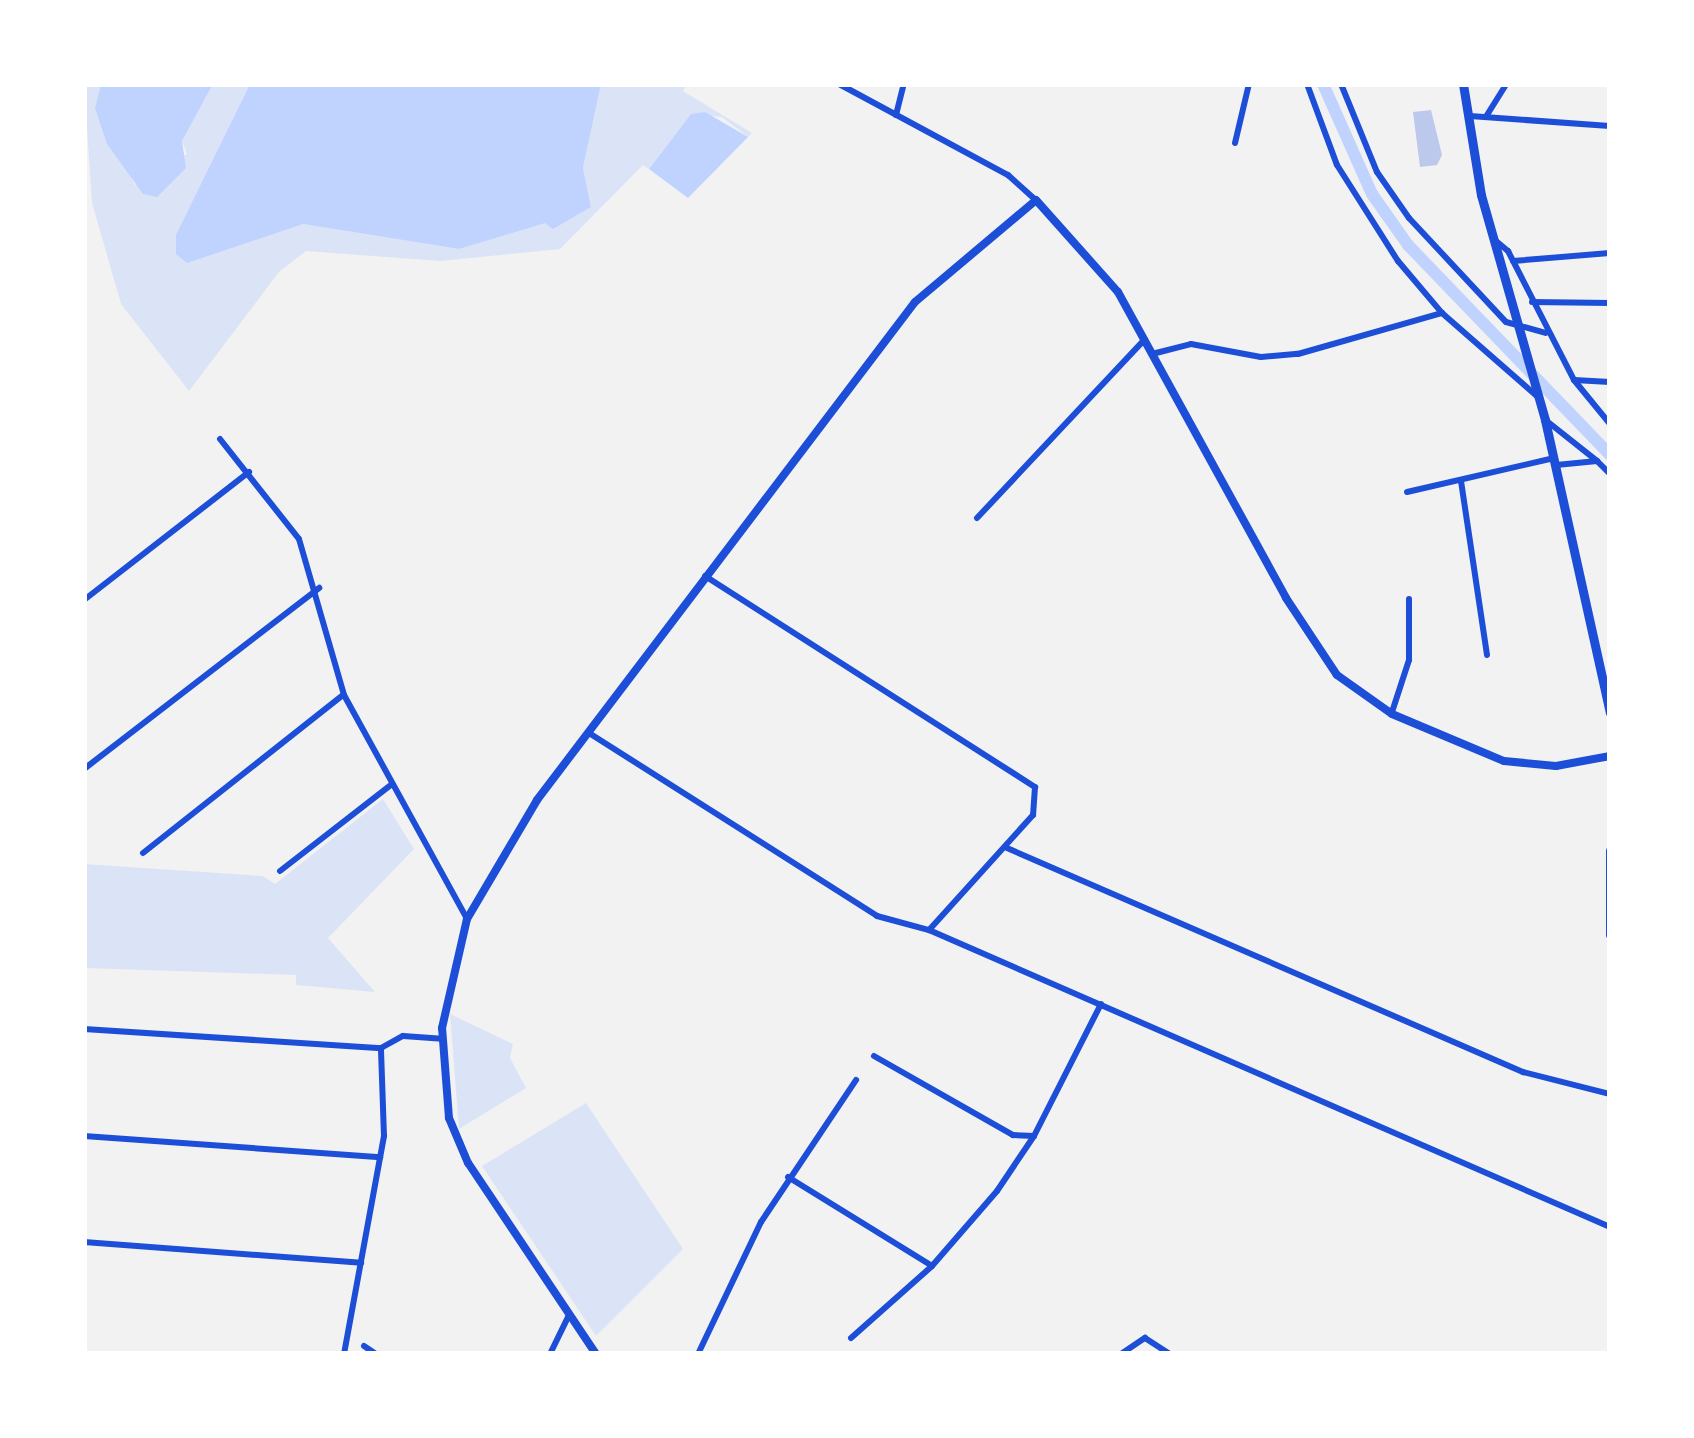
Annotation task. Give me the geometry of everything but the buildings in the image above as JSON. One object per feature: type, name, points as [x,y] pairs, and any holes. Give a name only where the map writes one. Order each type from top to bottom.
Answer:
[{"type":"main road","points":[[1462,84],[1464,116],[1492,240],[1540,398],[1610,713]]},
{"type":"street","points":[[839,84],[1008,176],[1100,267],[1145,339],[1312,642],[1337,675],[1391,714],[1528,767],[1610,756]]},
{"type":"street","points":[[895,117],[904,84]]},
{"type":"street","points":[[1235,143],[1249,84]]},
{"type":"street","points":[[1306,84],[1365,214],[1442,313],[1540,398]]},
{"type":"street","points":[[1341,84],[1378,172],[1409,218],[1522,333],[1546,333]]},
{"type":"street","points":[[1487,115],[1506,84]]},
{"type":"street","points":[[1464,116],[1610,126]]},
{"type":"street","points":[[596,1354],[458,1144],[443,1040],[467,919],[528,813],[915,302],[1036,200]]},
{"type":"street","points":[[1492,240],[1513,261],[1574,380],[1610,423]]},
{"type":"street","points":[[1513,261],[1610,254]]},
{"type":"street","points":[[1532,302],[1610,304]]},
{"type":"street","points":[[1152,354],[1191,344],[1261,357],[1298,354],[1442,313]]},
{"type":"street","points":[[977,518],[1145,339]]},
{"type":"street","points":[[1574,380],[1610,382]]},
{"type":"street","points":[[1545,420],[1610,474]]},
{"type":"street","points":[[220,439],[287,519],[319,588],[344,694],[467,919]]},
{"type":"street","points":[[1407,492],[1555,462],[1597,461]]},
{"type":"street","points":[[84,600],[249,472]]},
{"type":"street","points":[[1462,481],[1487,655]]},
{"type":"street","points":[[705,576],[1035,787],[1033,815],[929,930]]},
{"type":"street","points":[[84,769],[319,588]]},
{"type":"street","points":[[1391,714],[1409,659],[1409,599]]},
{"type":"street","points":[[143,853],[344,694]]},
{"type":"street","points":[[589,733],[877,916],[929,930],[1610,1227]]},
{"type":"street","points":[[280,872],[392,784]]},
{"type":"street","points":[[1006,848],[1523,1072],[1610,1094]]},
{"type":"street","points":[[1610,851],[1610,934]]},
{"type":"street","points":[[850,1338],[932,1266],[1034,1136],[1101,1004]]},
{"type":"street","points":[[84,1029],[381,1048],[403,1036],[443,1040]]},
{"type":"street","points":[[344,1354],[381,1157],[381,1048]]},
{"type":"street","points":[[874,1056],[1012,1135],[1034,1136]]},
{"type":"street","points":[[698,1354],[788,1177],[856,1080]]},
{"type":"street","points":[[84,1136],[381,1157]]},
{"type":"street","points":[[788,1177],[932,1266]]},
{"type":"street","points":[[84,1242],[361,1263]]},
{"type":"street","points":[[550,1354],[569,1315]]},
{"type":"street","points":[[1121,1354],[1145,1338],[1170,1354]]},
{"type":"street","points":[[364,1346],[376,1354]]},
{"type":"shaded area","points":[[84,84],[101,84],[95,108],[135,185],[187,154],[182,141],[213,84],[250,84],[197,194],[210,250],[303,224],[459,249],[591,207],[583,168],[601,84],[687,84],[683,91],[752,133],[748,137],[722,117],[691,114],[649,169],[643,165],[560,249],[440,261],[306,251],[279,272],[189,391],[121,304],[92,203]]},
{"type":"shaded area","points":[[383,799],[414,849],[328,938],[375,992],[296,985],[296,975],[84,968],[84,864],[263,876],[275,884]]},
{"type":"shaded area","points":[[450,1014],[513,1044],[510,1058],[526,1088],[459,1129]]},
{"type":"shaded area","points":[[586,1103],[683,1249],[596,1336],[482,1166]]},
{"type":"water","points":[[101,84],[213,84],[182,141],[186,168],[157,197],[143,194],[107,144],[95,108]]},
{"type":"water","points":[[250,84],[601,84],[583,168],[591,207],[553,229],[545,223],[459,249],[303,224],[187,263],[176,254],[176,235]]},
{"type":"water","points":[[705,112],[748,137],[688,198],[649,169],[691,114]]},
{"type":"waterway","points":[[1323,84],[1372,194],[1408,245],[1610,455]]}]
